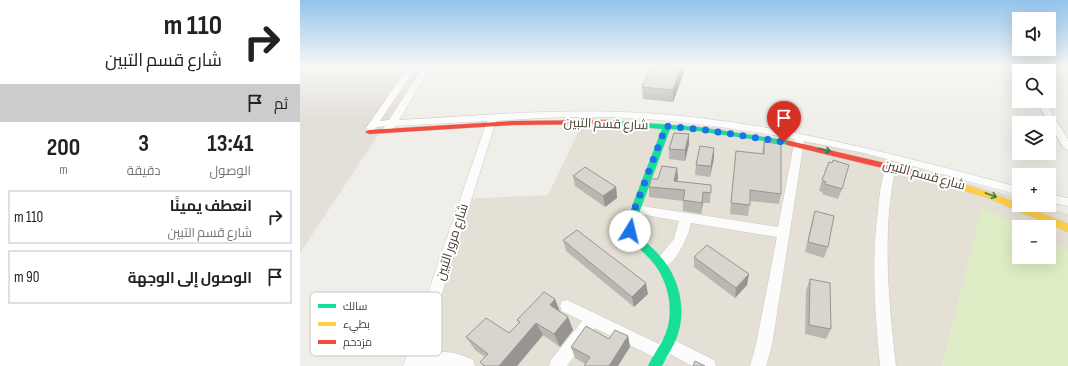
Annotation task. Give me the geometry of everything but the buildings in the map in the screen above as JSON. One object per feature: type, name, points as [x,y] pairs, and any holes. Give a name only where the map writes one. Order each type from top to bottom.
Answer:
[{"type":"street","name":"شارع قسم التبين","points":[[401,84],[371,128],[491,122],[578,114],[624,116],[717,124],[799,141],[939,178],[982,192],[1068,228]]},
{"type":"street","points":[[389,128],[416,84]]},
{"type":"street","points":[[1044,108],[1068,147]]},
{"type":"street","name":"شارع قسم التبين","points":[[491,122],[625,122],[799,141],[865,150],[1012,189]]},
{"type":"street","name":"شارع مرور التبين","points":[[435,292],[491,122]]},
{"type":"street","points":[[661,354],[674,324],[675,307],[672,290],[661,263],[652,253],[634,239],[630,231],[630,224],[666,126]]},
{"type":"street","points":[[758,366],[764,344],[799,141]]},
{"type":"street","points":[[888,366],[882,311],[879,257],[883,211],[888,174],[891,166]]},
{"type":"street","points":[[1056,199],[1068,202]]},
{"type":"street","points":[[635,208],[784,233]]},
{"type":"street","points":[[661,263],[673,252],[681,241],[685,229],[686,217]]},
{"type":"street","points":[[567,306],[661,354],[708,366]]},
{"type":"street","points":[[557,366],[593,319]]},
{"type":"street","name":"شارع مرور التبين","points":[[411,366],[414,356]]},
{"type":"street","points":[[420,366],[434,360],[447,358],[458,361],[467,366]]},
{"type":"shaded area","points":[[300,84],[412,84],[300,253]]},
{"type":"shaded area","points":[[585,118],[713,127],[818,144],[872,155],[1012,196],[1012,212],[1056,212],[1056,210],[1068,214],[1068,366],[406,366],[409,356],[442,356],[442,292],[431,292],[462,199],[548,195]]},
{"type":"green space","points":[[982,208],[1012,223],[1012,264],[1056,264],[1056,244],[1068,250],[1068,366],[942,366]]},
{"type":"traffic: fast","points":[[606,122],[698,129],[790,143]]},
{"type":"traffic: fast","points":[[655,366],[673,330],[676,310],[675,300],[670,280],[660,262],[635,238],[630,224],[667,126]]},
{"type":"traffic: slow","points":[[924,175],[991,196],[1068,228]]},
{"type":"traffic: jam","points":[[369,132],[514,123],[606,122]]},
{"type":"traffic: jam","points":[[790,143],[924,175]]},
{"type":"route","points":[[630,231],[632,216],[666,126],[705,130],[784,142]]}]
